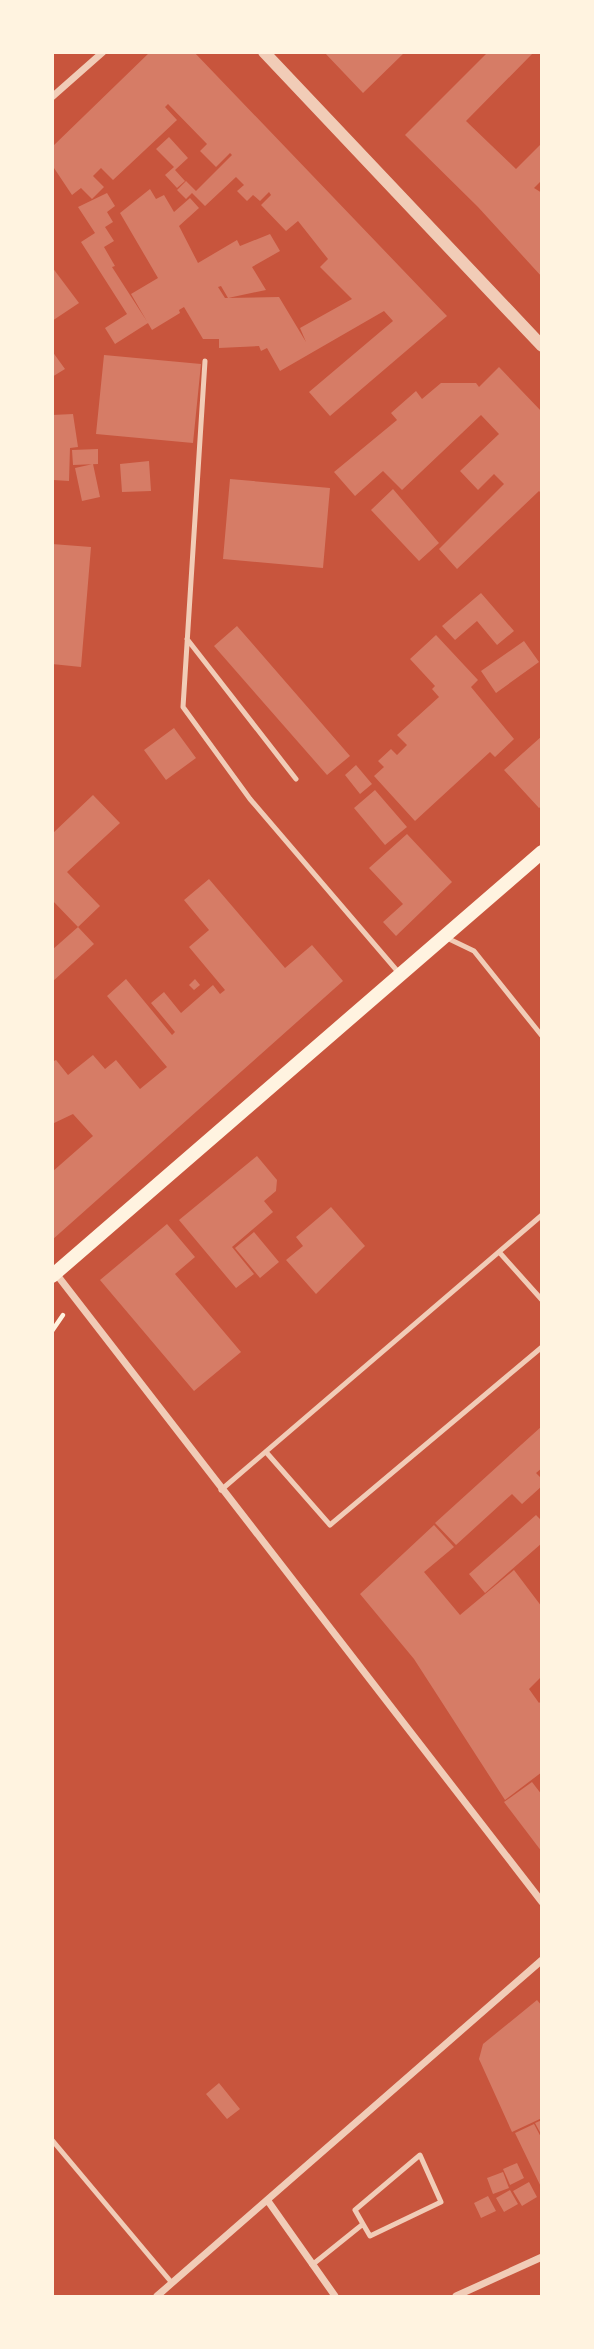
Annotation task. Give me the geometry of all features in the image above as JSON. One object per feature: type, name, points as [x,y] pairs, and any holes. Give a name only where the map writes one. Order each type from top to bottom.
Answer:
[{"type":"main road","points":[[54,1273],[541,852]]},
{"type":"street","points":[[52,97],[103,52]]},
{"type":"street","points":[[264,52],[541,346]]},
{"type":"street","points":[[54,1273],[541,1902]]},
{"type":"street","points":[[157,2297],[541,1960]]},
{"type":"street","points":[[268,2201],[335,2297]]},
{"type":"street","points":[[456,2297],[541,2257]]},
{"type":"lane","points":[[205,361],[183,707],[250,799],[401,975]]},
{"type":"lane","points":[[187,639],[296,779]]},
{"type":"lane","points":[[444,937],[474,951],[541,1036]]},
{"type":"lane","points":[[221,1490],[541,1215]]},
{"type":"lane","points":[[500,1253],[541,1300]]},
{"type":"lane","points":[[267,1451],[330,1525],[541,1347]]},
{"type":"lane","points":[[52,2140],[172,2283]]},
{"type":"lane","points":[[420,2155],[441,2202],[370,2236],[363,2224],[355,2210],[420,2155]]},
{"type":"lane","points":[[312,2265],[363,2224]]},
{"type":"building","points":[[150,52],[194,52],[447,316],[330,416],[309,392],[393,321],[384,311],[280,371],[267,348],[261,351],[259,346],[219,348],[219,339],[203,339],[184,307],[179,310],[180,313],[152,330],[131,294],[158,278],[120,213],[150,189],[156,199],[164,195],[174,212],[190,198],[199,208],[179,226],[198,263],[237,240],[240,246],[270,234],[280,251],[252,267],[266,290],[228,298],[279,297],[306,342],[300,328],[352,299],[320,267],[328,259],[298,221],[286,231],[261,205],[271,195],[269,192],[260,201],[253,195],[247,201],[237,191],[244,185],[236,177],[205,206],[192,193],[186,199],[177,190],[186,181],[196,191],[232,155],[230,153],[216,167],[200,151],[207,144],[168,104],[165,107],[177,120],[113,180],[101,168],[93,176],[104,187],[92,199],[81,188],[72,195],[52,165],[52,147]],"holes":[[[221,286],[228,298],[225,298],[218,287]]]},
{"type":"building","points":[[324,52],[405,52],[363,93]]},
{"type":"building","points":[[488,52],[534,52],[466,121],[516,169],[542,143],[542,180],[534,188],[542,193],[542,277],[478,207],[405,135]]},
{"type":"building","points":[[169,137],[188,158],[175,170],[185,181],[177,188],[165,175],[174,167],[156,149]]},
{"type":"building","points":[[107,193],[115,206],[107,212],[113,222],[105,227],[114,241],[104,247],[115,266],[112,267],[148,323],[115,344],[105,328],[127,314],[81,242],[95,233],[78,207]]},
{"type":"building","points":[[52,267],[79,303],[52,321]]},
{"type":"building","points":[[52,351],[65,369],[52,377]]},
{"type":"building","points":[[104,355],[201,364],[193,443],[96,434]]},
{"type":"building","points":[[499,367],[542,412],[542,494],[539,491],[457,569],[439,549],[504,484],[494,474],[478,490],[460,471],[499,434],[481,415],[402,490],[383,471],[355,496],[334,472],[397,420],[391,413],[416,391],[422,399],[441,383],[476,383],[479,387]]},
{"type":"building","points":[[73,414],[78,447],[70,448],[69,481],[53,480],[52,415]]},
{"type":"building","points":[[98,449],[98,464],[73,465],[72,450]]},
{"type":"building","points":[[149,461],[151,491],[122,492],[120,464]]},
{"type":"building","points":[[93,464],[100,497],[82,501],[75,468]]},
{"type":"building","points":[[230,479],[330,488],[323,568],[223,559]]},
{"type":"building","points":[[393,489],[439,543],[419,561],[371,510]]},
{"type":"building","points":[[52,544],[91,547],[81,667],[52,664]]},
{"type":"building","points":[[481,593],[514,631],[497,645],[477,621],[455,640],[442,626]]},
{"type":"building","points":[[237,626],[350,756],[327,775],[214,646]]},
{"type":"building","points":[[436,635],[478,680],[471,687],[514,739],[495,757],[490,752],[415,821],[374,776],[384,767],[378,761],[391,749],[397,755],[407,745],[397,735],[439,697],[432,689],[435,686],[410,659]]},
{"type":"building","points":[[524,641],[539,662],[496,693],[481,671]]},
{"type":"building","points":[[174,728],[196,758],[166,780],[144,750]]},
{"type":"building","points":[[542,736],[542,806],[539,808],[504,770]]},
{"type":"building","points":[[356,765],[372,784],[360,794],[345,775]]},
{"type":"building","points":[[375,790],[407,827],[385,845],[354,808]]},
{"type":"building","points":[[93,795],[120,823],[67,872],[100,906],[78,927],[52,900],[52,834]]},
{"type":"building","points":[[407,834],[452,882],[396,936],[383,922],[403,904],[369,868]]},
{"type":"building","points":[[209,879],[285,968],[312,945],[343,981],[52,1240],[52,1172],[93,1136],[73,1114],[52,1124],[52,1062],[56,1060],[68,1075],[93,1055],[105,1069],[116,1060],[140,1089],[167,1067],[107,996],[126,979],[172,1035],[175,1032],[151,1003],[164,992],[181,1013],[213,985],[220,994],[225,990],[189,947],[209,930],[184,900]]},
{"type":"building","points":[[78,927],[94,944],[52,982],[52,950]]},
{"type":"building","points":[[195,979],[200,985],[194,990],[189,985]]},
{"type":"building","points":[[257,1156],[277,1180],[276,1191],[264,1201],[273,1212],[232,1247],[254,1274],[236,1288],[179,1220]]},
{"type":"building","points":[[331,1207],[365,1246],[316,1294],[286,1260],[303,1246],[296,1237]]},
{"type":"building","points":[[167,1224],[195,1257],[175,1274],[241,1352],[194,1391],[100,1280]]},
{"type":"building","points":[[254,1232],[279,1262],[260,1278],[235,1248]]},
{"type":"building","points":[[542,1426],[542,1468],[536,1473],[542,1479],[542,1486],[522,1504],[512,1494],[456,1545],[435,1523]]},
{"type":"building","points":[[536,1515],[542,1521],[542,1543],[485,1593],[469,1574]]},
{"type":"building","points":[[434,1525],[454,1547],[424,1572],[460,1615],[514,1570],[542,1607],[542,1676],[529,1689],[539,1703],[542,1700],[542,1772],[505,1800],[414,1659],[360,1594]]},
{"type":"building","points":[[532,1782],[542,1795],[542,1852],[504,1802]]},
{"type":"building","points":[[537,2000],[542,2006],[542,2118],[512,2132],[479,2059],[483,2044]]},
{"type":"building","points":[[219,2083],[240,2109],[227,2119],[206,2094]]},
{"type":"building","points":[[542,2120],[542,2136],[535,2123]]},
{"type":"building","points":[[534,2124],[542,2139],[542,2189],[515,2133]]},
{"type":"building","points":[[517,2163],[524,2178],[510,2185],[503,2169]]},
{"type":"building","points":[[503,2172],[509,2188],[493,2194],[487,2178]]},
{"type":"building","points":[[529,2182],[537,2197],[522,2206],[513,2191]]},
{"type":"building","points":[[510,2190],[518,2204],[504,2212],[496,2198]]},
{"type":"building","points":[[488,2196],[496,2211],[481,2218],[474,2203]]}]
